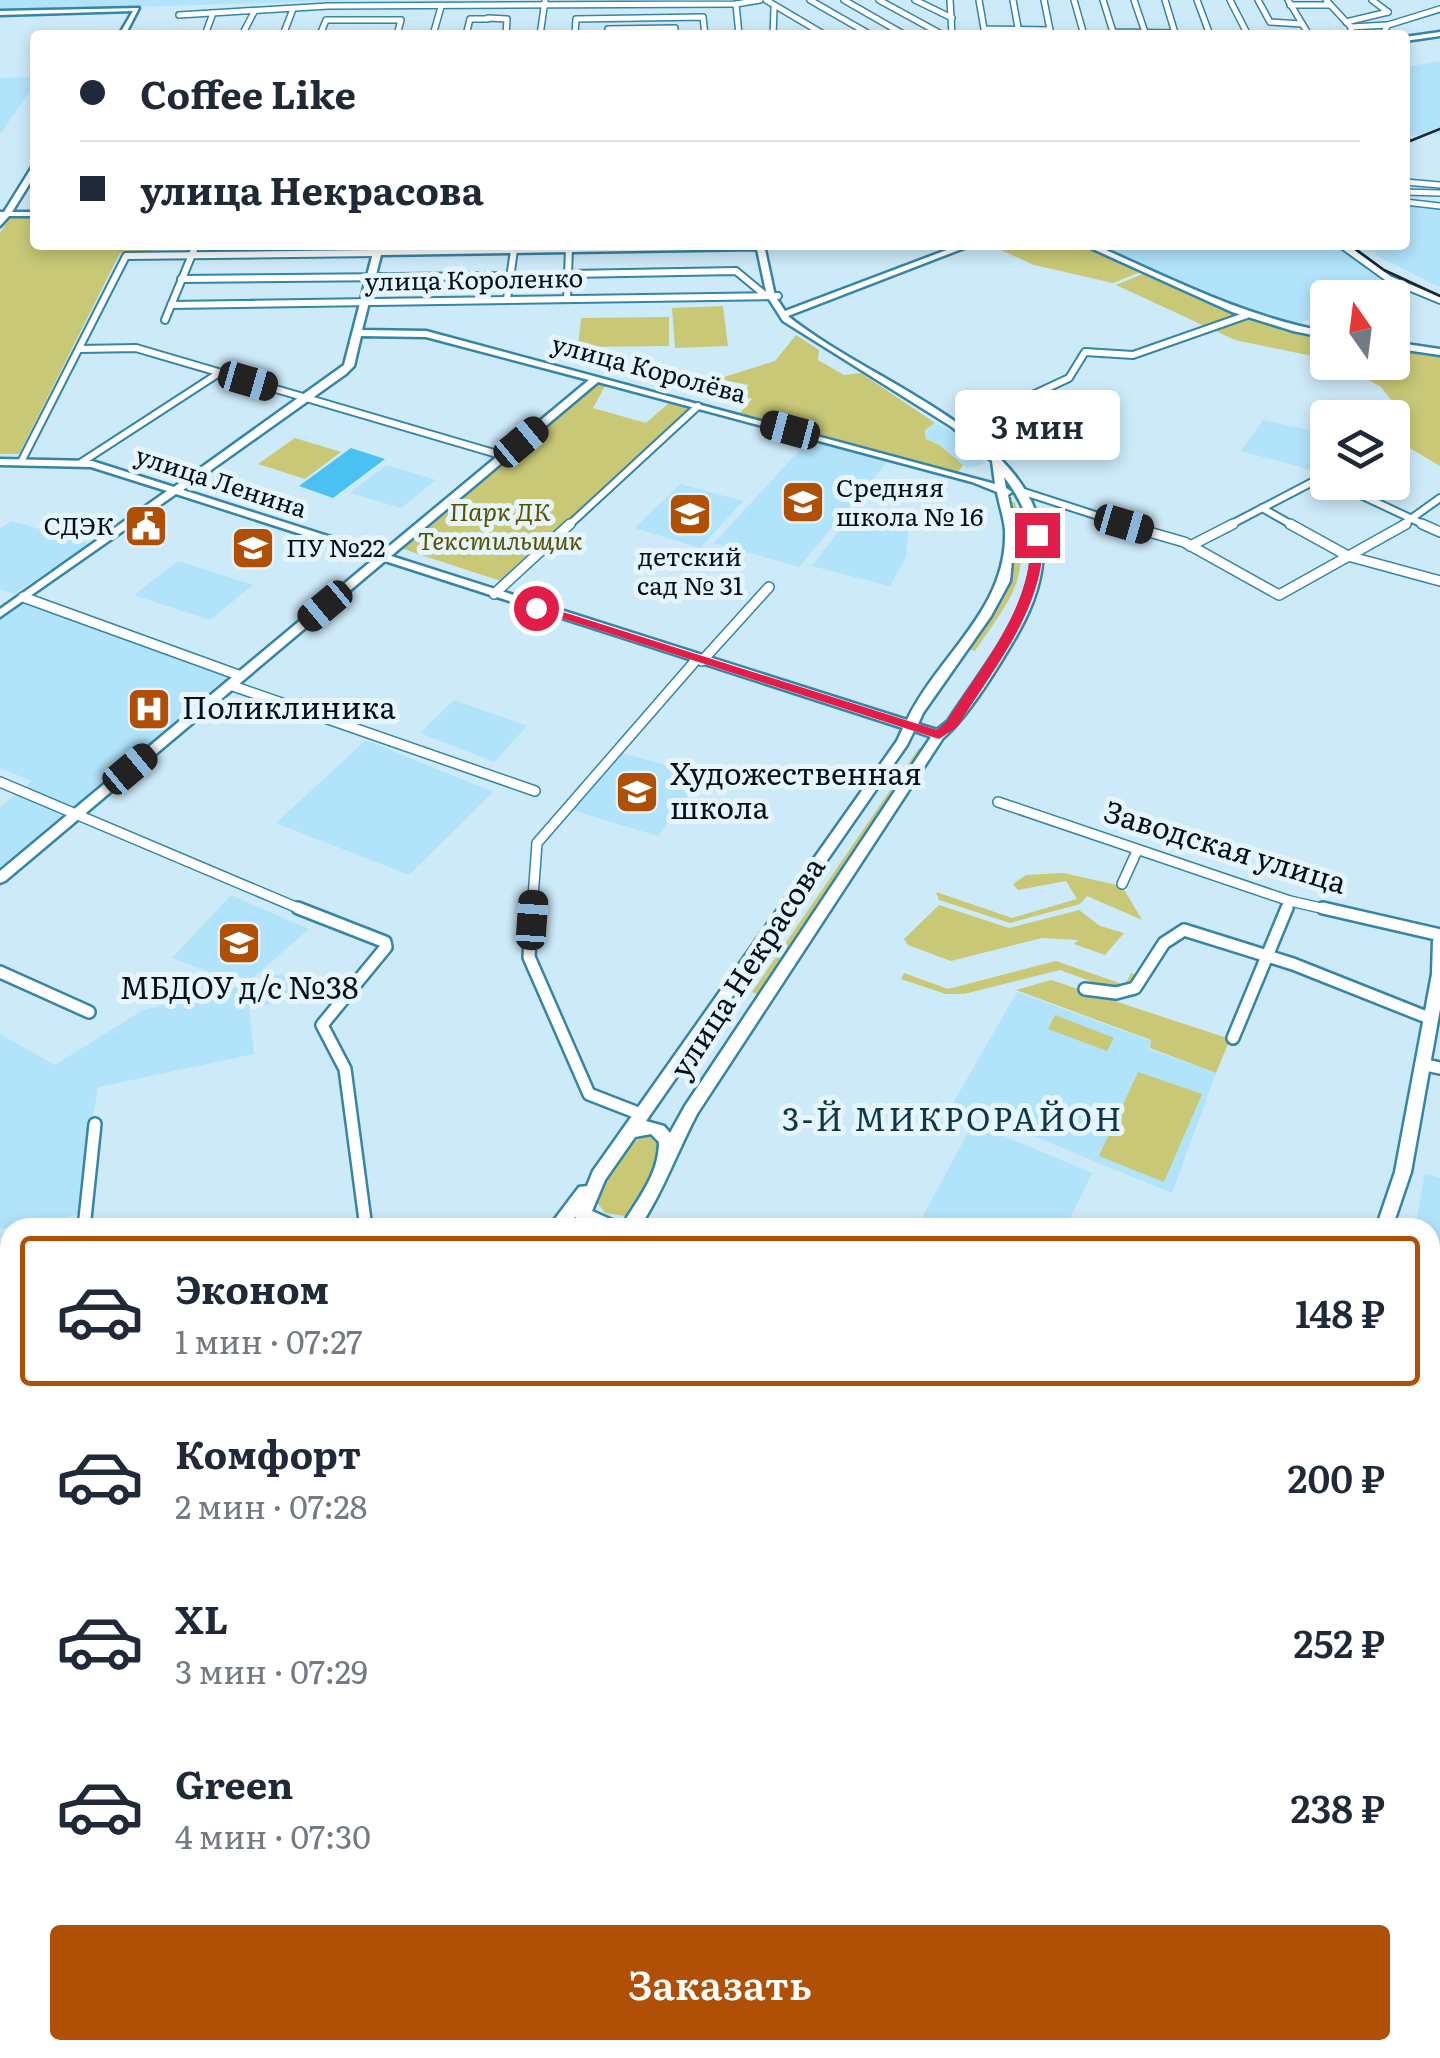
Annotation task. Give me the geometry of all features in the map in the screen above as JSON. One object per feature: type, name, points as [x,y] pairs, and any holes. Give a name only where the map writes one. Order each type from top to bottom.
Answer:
[{"type":"street","points":[[810,0],[862,30]]},
{"type":"street","points":[[844,0],[896,30]]},
{"type":"street","points":[[879,0],[935,30]]},
{"type":"street","points":[[914,0],[952,18]]},
{"type":"street","points":[[950,0],[952,30]]},
{"type":"street","points":[[980,0],[983,28],[1001,30]]},
{"type":"street","points":[[1013,0],[1019,30]]},
{"type":"street","points":[[1040,30],[1050,29],[1044,0]]},
{"type":"street","points":[[1074,0],[1083,30]]},
{"type":"street","points":[[1103,0],[1112,30]]},
{"type":"street","points":[[1134,0],[1144,30]]},
{"type":"street","points":[[1165,0],[1175,30]]},
{"type":"street","points":[[1197,0],[1208,30]]},
{"type":"street","points":[[1230,0],[1245,30]]},
{"type":"street","points":[[1258,0],[1270,22],[1302,24]]},
{"type":"street","points":[[1348,24],[1388,12],[1372,0]]},
{"type":"street","points":[[1289,2],[1306,30]]},
{"type":"street","points":[[1289,2],[1328,3],[1350,30]]},
{"type":"street","points":[[541,30],[544,3]]},
{"type":"street","points":[[767,3],[772,30]]},
{"type":"street","points":[[178,15],[370,6],[767,3],[816,30]]},
{"type":"street","points":[[624,4],[640,17],[642,30]]},
{"type":"street","points":[[738,4],[739,30]]},
{"type":"street","points":[[362,30],[370,6]]},
{"type":"street","points":[[434,30],[441,7]]},
{"type":"street","points":[[487,30],[491,7]]},
{"type":"street","points":[[0,13],[130,8],[136,11],[125,30]]},
{"type":"street","points":[[285,30],[292,9]]},
{"type":"street","points":[[1348,24],[1388,24],[1440,9]]},
{"type":"street","points":[[245,30],[254,12]]},
{"type":"street","points":[[207,30],[213,13]]},
{"type":"street","points":[[575,30],[576,19],[640,17],[703,17],[704,30]]},
{"type":"street","points":[[467,30],[470,19],[507,18],[506,30]]},
{"type":"street","points":[[322,30],[326,20],[401,20],[399,30]]},
{"type":"street","points":[[1385,30],[1388,24]]},
{"type":"street","points":[[1410,39],[1440,34]]},
{"type":"street","points":[[0,224],[2,213],[30,165]]},
{"type":"street","points":[[2,213],[30,176]]},
{"type":"street","points":[[1410,182],[1440,184]]},
{"type":"street","points":[[1410,192],[1439,193]]},
{"type":"street","points":[[1410,203],[1440,206]]},
{"type":"street","points":[[2,213],[30,214]]},
{"type":"street","points":[[165,320],[194,250]]},
{"type":"street","points":[[21,462],[126,256],[351,250]]},
{"type":"street","points":[[0,614],[349,366],[378,250]]},
{"type":"street","points":[[507,299],[514,250],[569,250],[567,299]]},
{"type":"street","name":"улица Некрасова","points":[[635,1218],[655,1187],[668,1152],[691,1110],[866,840],[939,735],[952,724],[1018,621],[1036,582],[1037,535],[1028,502],[1018,486],[960,428],[803,331],[772,296],[761,250]]},
{"type":"street","points":[[786,313],[955,250]]},
{"type":"street","points":[[1099,250],[1247,315],[1310,333]]},
{"type":"street","points":[[1349,250],[1389,280],[1440,300]]},
{"type":"street","points":[[569,274],[736,272],[772,296]]},
{"type":"street","points":[[181,279],[511,276]]},
{"type":"street","name":"улица Короленко","points":[[171,305],[772,296]]},
{"type":"street","points":[[960,428],[1069,378],[1084,352],[1133,355],[1247,315]]},
{"type":"street","name":"улица Королёва","points":[[358,333],[426,334],[1002,487]]},
{"type":"street","points":[[79,349],[136,348],[504,456]]},
{"type":"street","points":[[1410,348],[1440,352]]},
{"type":"street","points":[[82,462],[219,373]]},
{"type":"street","points":[[0,878],[596,379]]},
{"type":"street","points":[[494,594],[698,406]]},
{"type":"street","name":"улица Некрасова","points":[[572,1218],[985,616],[1004,581],[1011,546],[994,459]]},
{"type":"street","name":"улица Ленина","points":[[0,462],[82,462],[939,735]]},
{"type":"street","points":[[1002,487],[1018,486],[1043,502],[1190,546],[1279,595],[1412,520],[1440,498]]},
{"type":"street","points":[[1190,546],[1310,488]]},
{"type":"street","points":[[1370,500],[1440,532]]},
{"type":"street","points":[[1262,508],[1348,556],[1440,581]]},
{"type":"street","points":[[643,1114],[590,1094],[529,957],[537,843],[769,587]]},
{"type":"street","points":[[23,596],[235,680],[535,791]]},
{"type":"street","points":[[0,782],[215,876],[386,942],[386,948],[322,1025],[344,1069],[365,1218]]},
{"type":"street","name":"Заводская улица","points":[[998,802],[1290,901],[1440,937]]},
{"type":"street","points":[[1122,884],[1137,851]]},
{"type":"street","points":[[1233,1038],[1290,901]]},
{"type":"street","points":[[1085,989],[1118,993],[1138,987],[1158,948],[1184,930],[1374,993],[1429,1018]]},
{"type":"street","points":[[1387,1218],[1403,1172],[1439,974],[1440,937]]},
{"type":"street","points":[[0,972],[89,1012]]},
{"type":"street","points":[[1420,1064],[1440,1068]]},
{"type":"street","points":[[85,1218],[94,1124]]},
{"type":"street","points":[[628,1134],[644,1127],[656,1129],[666,1138],[668,1152]]},
{"type":"street","points":[[648,1218],[655,1187]]},
{"type":"shaded area","points":[[0,0],[365,0],[0,11]]},
{"type":"shaded area","points":[[1440,61],[1440,134],[1410,136],[1410,66]]},
{"type":"shaded area","points":[[30,77],[30,91],[0,134],[0,78]]},
{"type":"shaded area","points":[[1410,202],[1440,209],[1440,287],[1377,256],[1374,250],[1410,250]]},
{"type":"shaded area","points":[[1111,250],[1342,250],[1381,280],[1310,280],[1310,318],[1290,328]]},
{"type":"shaded area","points":[[1263,420],[1310,430],[1310,470],[1241,451]]},
{"type":"shaded area","points":[[936,423],[954,433],[985,463],[967,468],[940,444],[927,439],[926,430]]},
{"type":"shaded area","name":"Средняя школа № 16","points":[[808,441],[888,461],[799,567],[714,543]]},
{"type":"shaded area","points":[[386,465],[436,480],[401,508],[350,493]]},
{"type":"shaded area","name":"детский сад № 31","points":[[680,484],[743,501],[700,548],[635,528]]},
{"type":"shaded area","points":[[851,515],[908,528],[906,557],[890,586],[812,566]]},
{"type":"shaded area","points":[[12,521],[90,544],[14,594],[0,589],[0,528]]},
{"type":"shaded area","points":[[178,561],[253,585],[210,620],[134,595]]},
{"type":"shaded area","points":[[25,601],[233,677],[0,867],[0,807],[32,781],[0,768],[0,619]]},
{"type":"shaded area","points":[[454,700],[527,726],[494,762],[420,733]]},
{"type":"shaded area","points":[[366,740],[493,792],[409,875],[276,823]]},
{"type":"shaded area","name":"Художественная школа","points":[[618,752],[703,775],[658,836],[569,809]]},
{"type":"shaded area","points":[[231,895],[309,929],[248,982],[282,974],[308,997],[249,1008],[254,1054],[98,1087],[77,1215],[0,1218],[0,1034],[55,1065],[143,1010],[243,985],[172,958]]},
{"type":"shaded area","points":[[1017,992],[1151,1041],[1148,1049],[1216,1073],[1172,1193],[953,1103]]},
{"type":"shaded area","points":[[973,1123],[1092,1173],[1070,1218],[922,1218]]},
{"type":"shaded area","points":[[1425,1173],[1440,1178],[1440,1218],[1417,1218]]},
{"type":"green space","points":[[30,216],[30,250],[153,250],[120,253],[19,454],[0,454],[0,233],[10,217]]},
{"type":"green space","points":[[1001,250],[1094,250],[1143,271],[1113,283],[1034,265]]},
{"type":"green space","points":[[1147,272],[1285,332],[1310,335],[1310,355],[1235,340],[1116,285]]},
{"type":"green space","points":[[723,306],[728,346],[675,348],[672,308]]},
{"type":"green space","points":[[669,317],[669,346],[578,347],[581,318]]},
{"type":"green space","points":[[796,335],[819,350],[818,360],[844,375],[861,373],[935,423],[925,430],[926,439],[940,445],[963,465],[958,472],[740,413],[752,399],[740,395],[749,385],[718,379],[775,361]]},
{"type":"green space","points":[[1410,350],[1440,355],[1440,466],[1410,448],[1410,400],[1391,400],[1380,386],[1368,380],[1410,380]]},
{"type":"green space","name":"Парк ДК Текстильщик","points":[[597,384],[605,386],[593,408],[646,423],[669,403],[693,410],[507,583],[403,549]]},
{"type":"green space","points":[[295,438],[341,452],[305,479],[258,464]]},
{"type":"green space","points":[[1008,502],[1015,502],[1020,528],[1020,567],[1010,598],[975,651],[965,648],[998,597],[1011,563]]},
{"type":"green space","points":[[919,748],[923,749],[757,994],[752,992]]},
{"type":"green space","points":[[1063,873],[1122,886],[1142,920],[1087,896],[1080,904],[1010,923],[939,900],[936,892],[1012,918],[1077,899],[1066,881],[1018,890],[1013,884],[1026,875]]},
{"type":"green space","points":[[939,905],[1009,928],[1079,910],[1100,926],[1124,933],[1105,955],[1074,944],[1078,940],[1042,938],[951,961],[908,945],[904,939]]},
{"type":"green space","points":[[1056,961],[1125,985],[1131,973],[1137,975],[1131,987],[1112,989],[1060,970],[964,994],[946,994],[901,979],[904,973],[948,989]]},
{"type":"green space","points":[[1051,980],[1230,1039],[1216,1073],[1150,1048],[1151,1040],[1016,990]]},
{"type":"green space","points":[[1055,1015],[1114,1038],[1107,1051],[1048,1029]]},
{"type":"green space","points":[[1138,1072],[1202,1094],[1164,1182],[1099,1156]]},
{"type":"green space","points":[[648,1135],[658,1139],[658,1147],[644,1191],[626,1216],[605,1213],[596,1201],[604,1183],[624,1152]]},
{"type":"water","points":[[351,448],[385,459],[333,498],[299,486]]},
{"type":"railway","points":[[1410,141],[1440,129]]},
{"type":"railway","points":[[1357,250],[1384,270],[1440,296]]},
{"type":"place","name":"Средняя школа № 16","points":[[803,502]]},
{"type":"place","name":"детский сад № 31","points":[[690,514]]},
{"type":"place","name":"СДЭК","points":[[146,526]]},
{"type":"place","name":"ПУ №22","points":[[253,548]]},
{"type":"place","name":"Поликлиника","points":[[149,709]]},
{"type":"place","name":"Художественная школа","points":[[637,792]]},
{"type":"place","name":"МБДОУ д/с №38","points":[[239,943]]},
{"type":"district","name":"3-Й МИКРОРАЙОН","points":[[953,1120]]},
{"type":"route","points":[[536,608],[939,735],[952,724],[1029,600],[1036,582],[1037,535]]}]
